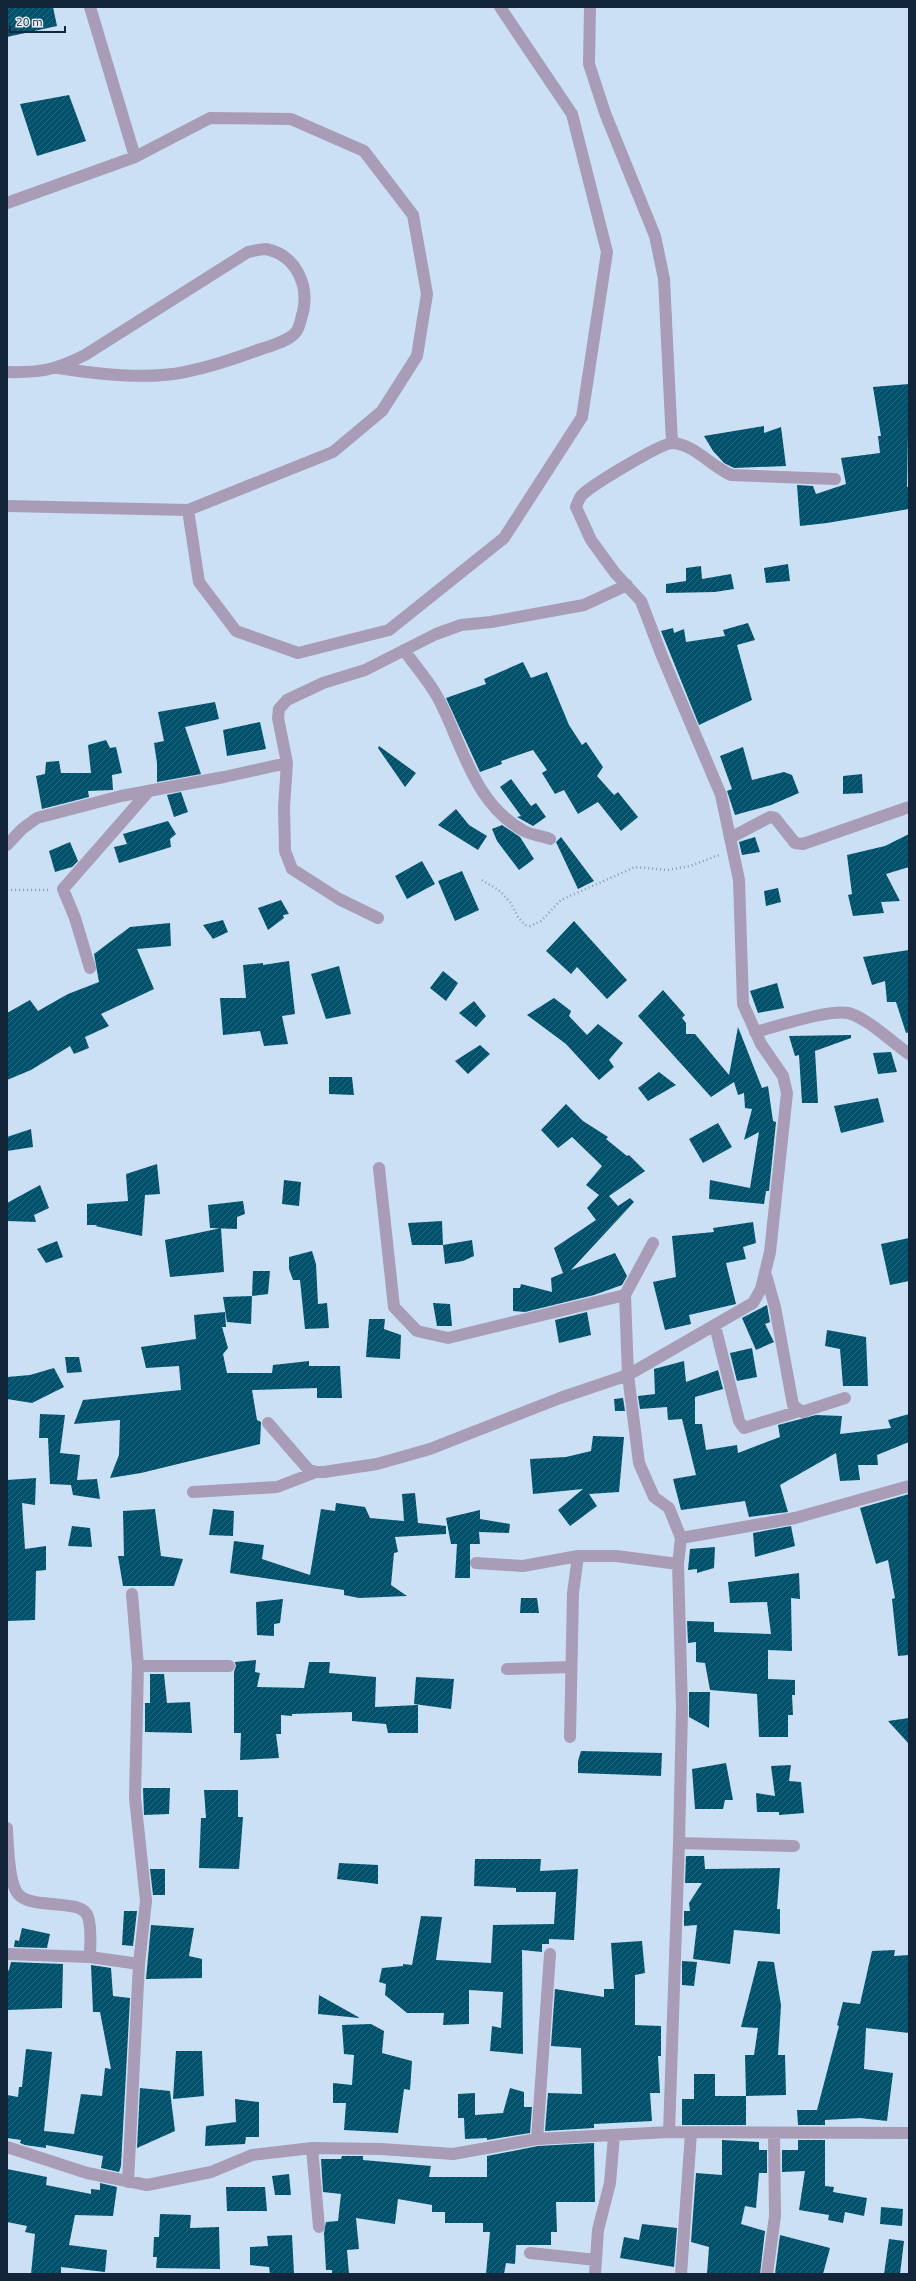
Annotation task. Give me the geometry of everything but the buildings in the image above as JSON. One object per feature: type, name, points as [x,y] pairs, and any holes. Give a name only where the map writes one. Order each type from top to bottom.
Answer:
[{"type":"street","points":[[90,7],[135,157]]},
{"type":"street","points":[[188,510],[199,582],[236,630],[298,653],[389,630],[504,538],[582,417],[607,252],[572,114],[500,7]]},
{"type":"street","points":[[590,7],[589,64],[605,113],[655,236],[664,279],[672,443]]},
{"type":"street","points":[[7,203],[135,157],[210,118],[291,119],[364,151],[413,215],[427,294],[417,356],[382,411],[333,452],[188,510],[7,506]]},
{"type":"street","points":[[7,372],[25,373],[58,368],[107,375],[139,375],[184,372],[229,361],[282,341],[296,332],[306,299],[303,280],[298,270],[285,257],[266,249],[248,252],[85,355],[58,368]]},
{"type":"street","points":[[193,1492],[277,1487],[316,1472],[377,1464],[430,1449],[560,1398],[628,1375],[753,1303],[761,1289],[766,1274],[770,1252],[788,1093],[783,1076],[761,1044],[742,1004],[739,880],[720,795],[662,656],[641,601],[615,573],[591,540],[576,507],[581,497],[596,485],[658,447],[672,443],[692,448],[716,468],[731,475],[835,479]]},
{"type":"street","points":[[378,918],[339,899],[292,868],[285,851],[284,807],[287,762],[278,718],[279,709],[287,700],[323,683],[364,670],[436,634],[461,625],[518,618],[584,605],[627,585]]},
{"type":"street","points":[[404,650],[437,697],[460,750],[482,793],[512,823],[526,832],[550,839]]},
{"type":"street","points":[[7,845],[22,829],[37,818],[120,796],[148,792],[287,762]]},
{"type":"street","points":[[90,968],[75,918],[63,889],[148,792]]},
{"type":"street","points":[[731,844],[770,817],[775,818],[795,843],[803,844],[909,807]]},
{"type":"street","points":[[755,1032],[831,1013],[848,1013],[865,1022],[909,1054]]},
{"type":"street","points":[[380,1168],[394,1307],[417,1331],[448,1338],[625,1295]]},
{"type":"street","points":[[653,1243],[625,1295],[628,1375],[639,1463],[654,1497],[669,1508],[682,1538],[678,1564],[682,1709],[669,2132]]},
{"type":"street","points":[[766,1274],[775,1307],[793,1405],[799,1412]]},
{"type":"street","points":[[715,1326],[739,1421],[744,1428],[845,1398]]},
{"type":"street","points":[[268,1423],[308,1469],[316,1472]]},
{"type":"street","points":[[682,1538],[795,1518],[852,1500],[909,1486]]},
{"type":"street","points":[[476,1563],[523,1566],[578,1556],[616,1556],[678,1564]]},
{"type":"street","points":[[570,1737],[573,1593],[578,1556]]},
{"type":"street","points":[[128,2182],[140,1964],[146,1901],[135,1798],[138,1666],[132,1594]]},
{"type":"street","points":[[138,1666],[229,1666]]},
{"type":"street","points":[[507,1670],[571,1667]]},
{"type":"street","points":[[7,1828],[12,1878],[18,1894],[30,1902],[75,1907],[84,1910],[88,1917],[90,1957]]},
{"type":"street","points":[[679,1843],[794,1846]]},
{"type":"street","points":[[7,1954],[90,1957],[140,1964]]},
{"type":"street","points":[[537,2139],[550,1954]]},
{"type":"street","points":[[7,2147],[87,2173],[147,2185],[211,2172],[252,2156],[312,2148],[381,2149],[453,2154],[537,2139],[669,2132],[909,2132]]},
{"type":"street","points":[[681,2274],[691,2133]]},
{"type":"street","points":[[767,2274],[776,2216],[774,2133]]},
{"type":"street","points":[[595,2274],[598,2230],[610,2183],[614,2136]]},
{"type":"street","points":[[312,2148],[318,2227]]},
{"type":"street","points":[[530,2253],[596,2260]]},
{"type":"path","points":[[482,880],[500,891],[510,902],[518,917],[525,925],[530,926],[541,921],[561,900],[635,866],[667,870],[682,867],[731,844]]},
{"type":"path","points":[[7,890],[63,889]]}]
